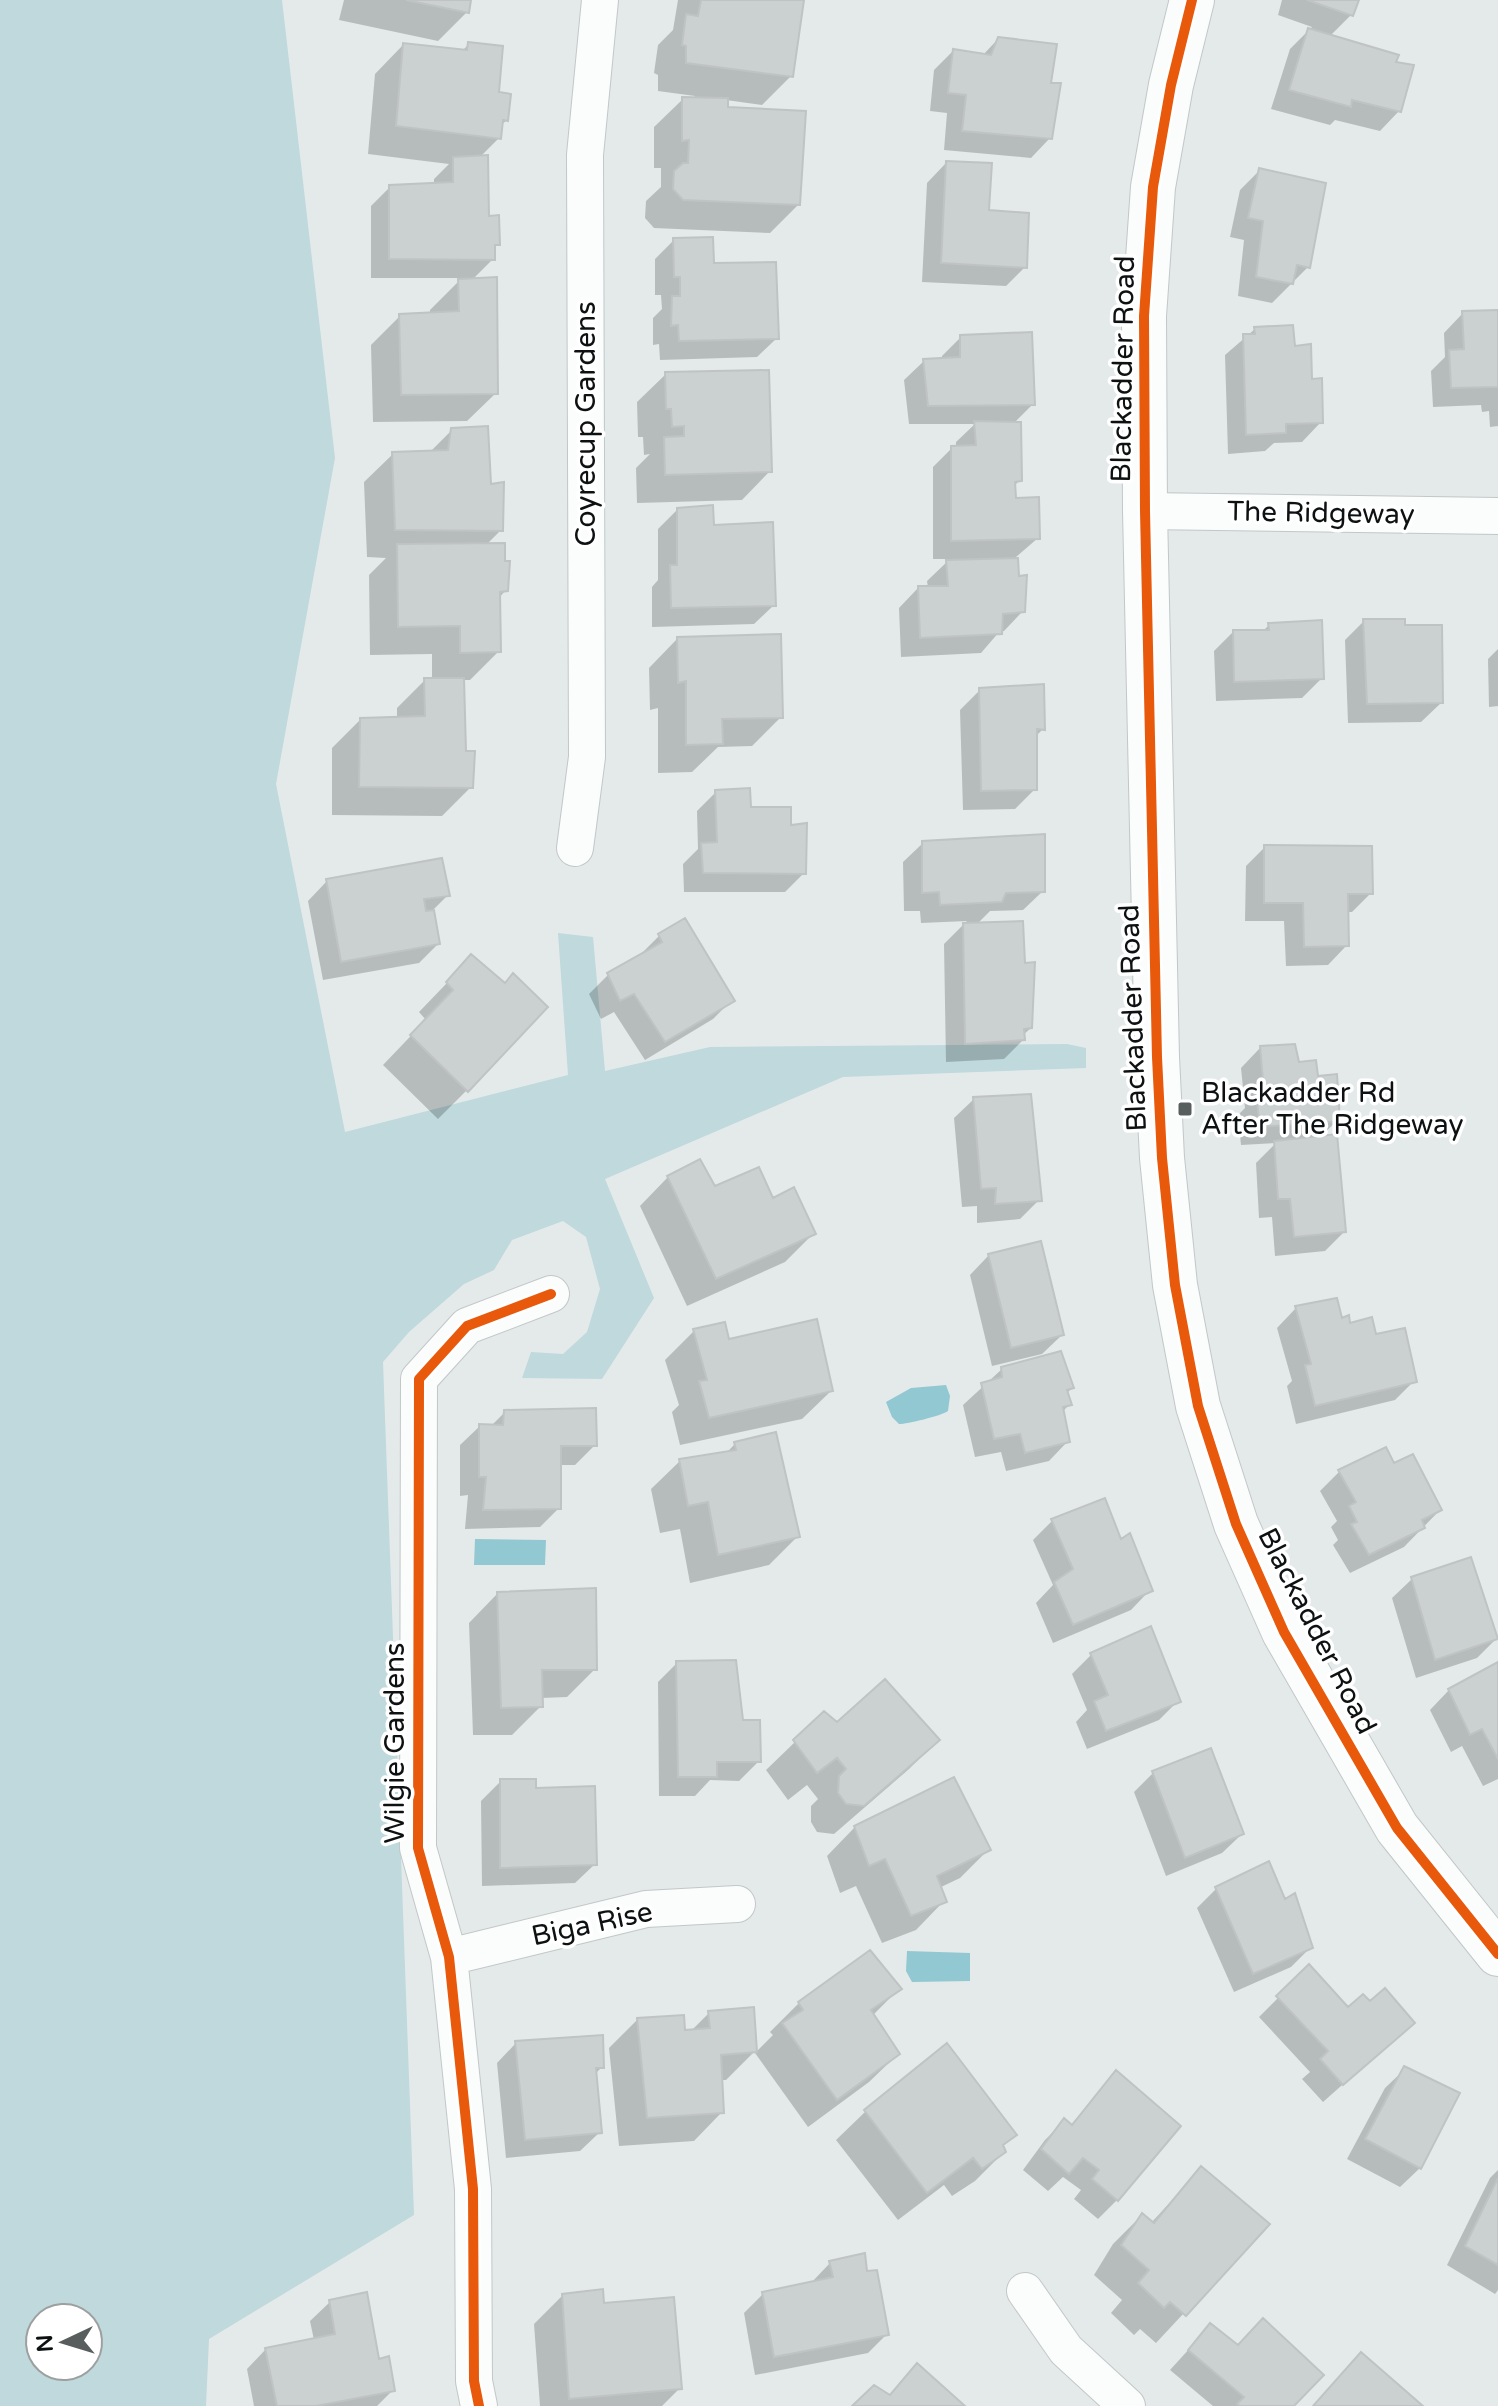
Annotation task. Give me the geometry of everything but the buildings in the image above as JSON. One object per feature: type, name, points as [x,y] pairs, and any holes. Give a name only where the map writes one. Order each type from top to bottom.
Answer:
[{"type":"street","name":"Coyrecup Gardens","points":[[575,848],[587,757],[585,155],[600,0]]},
{"type":"street","name":"Blackadder Road","points":[[1192,0],[1171,85],[1153,187],[1144,316],[1145,511],[1157,1057],[1162,1158],[1175,1285],[1198,1406],[1236,1524],[1284,1632],[1397,1828],[1498,1954]]},
{"type":"street","name":"The Ridgeway","points":[[1145,511],[1498,516]]},
{"type":"street","name":"Wilgie Gardens","points":[[479,2406],[474,2381],[473,2189],[449,1957],[418,1848],[419,1379],[467,1326],[551,1294]]},
{"type":"street","name":"Biga Rise","points":[[449,1957],[646,1909],[737,1904]]},
{"type":"street","points":[[1025,2291],[1066,2350],[1127,2406]]},
{"type":"shaded area","points":[[0,0],[282,0],[335,458],[276,784],[345,1132],[568,1075],[558,933],[593,937],[605,1071],[710,1047],[1067,1044],[1086,1048],[1086,1068],[843,1077],[605,1179],[654,1298],[602,1379],[522,1378],[531,1352],[563,1354],[587,1332],[600,1289],[586,1237],[563,1221],[512,1240],[494,1270],[464,1284],[409,1332],[383,1362],[414,2215],[209,2339],[206,2406],[0,2406]]},
{"type":"water","points":[[946,1385],[950,1396],[948,1411],[903,1424],[892,1417],[886,1402],[911,1388]]},
{"type":"water","points":[[475,1539],[546,1540],[545,1565],[474,1565]]},
{"type":"water","points":[[907,1951],[970,1953],[970,1981],[912,1982],[906,1971]]},
{"type":"cycle path","points":[[1192,0],[1171,85],[1153,187],[1144,316],[1145,511],[1157,1057],[1162,1158],[1175,1285],[1198,1406],[1236,1524],[1284,1632],[1397,1828],[1498,1954]]},
{"type":"cycle path","points":[[479,2406],[474,2381],[473,2189],[449,1957],[418,1848],[419,1379],[467,1326],[551,1294]]},
{"type":"place","name":"Blackadder Rd After The Ridgeway","points":[[1185,1109]]}]
